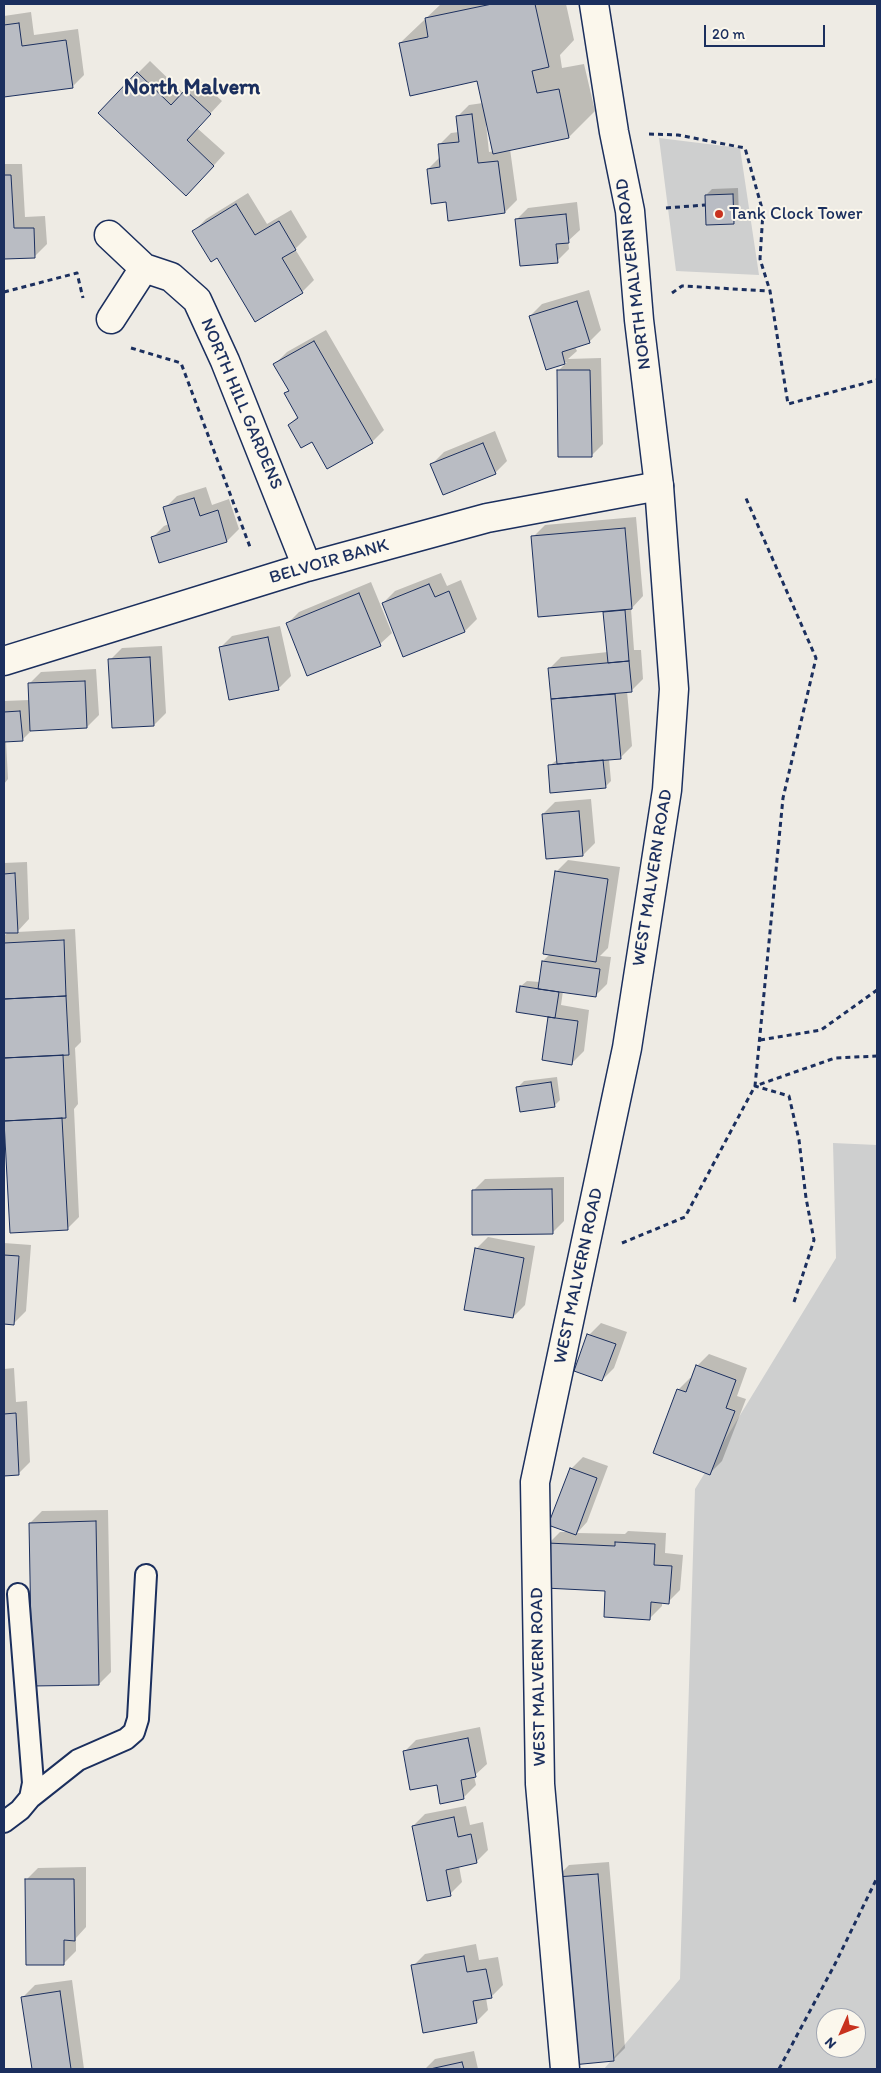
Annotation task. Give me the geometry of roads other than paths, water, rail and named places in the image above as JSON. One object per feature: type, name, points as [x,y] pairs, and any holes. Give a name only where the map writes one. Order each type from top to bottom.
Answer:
[{"type":"main road","name":"NORTH MALVERN ROAD","points":[[594,4],[614,132],[630,211],[639,320],[659,486]]},
{"type":"main road","name":"NORTH HILL GARDENS","points":[[108,235],[144,268],[171,277],[197,300],[225,361],[307,567]]},
{"type":"main road","points":[[111,319],[144,268]]},
{"type":"main road","name":"BELVOIR BANK","points":[[4,662],[307,567],[487,518],[659,486]]},
{"type":"main road","name":"WEST MALVERN ROAD","points":[[565,2069],[540,1784],[535,1482],[627,1048],[667,790],[674,690],[659,486]]},
{"type":"lane","points":[[4,1822],[20,1810],[30,1798],[78,1760],[126,1739],[134,1732],[138,1719],[146,1576]]},
{"type":"lane","points":[[18,1594],[33,1783],[30,1798]]},
{"type":"place","name":"Tank Clock Tower","points":[[719,214]]},
{"type":"district","name":"North Malvern","points":[[192,88]]}]
